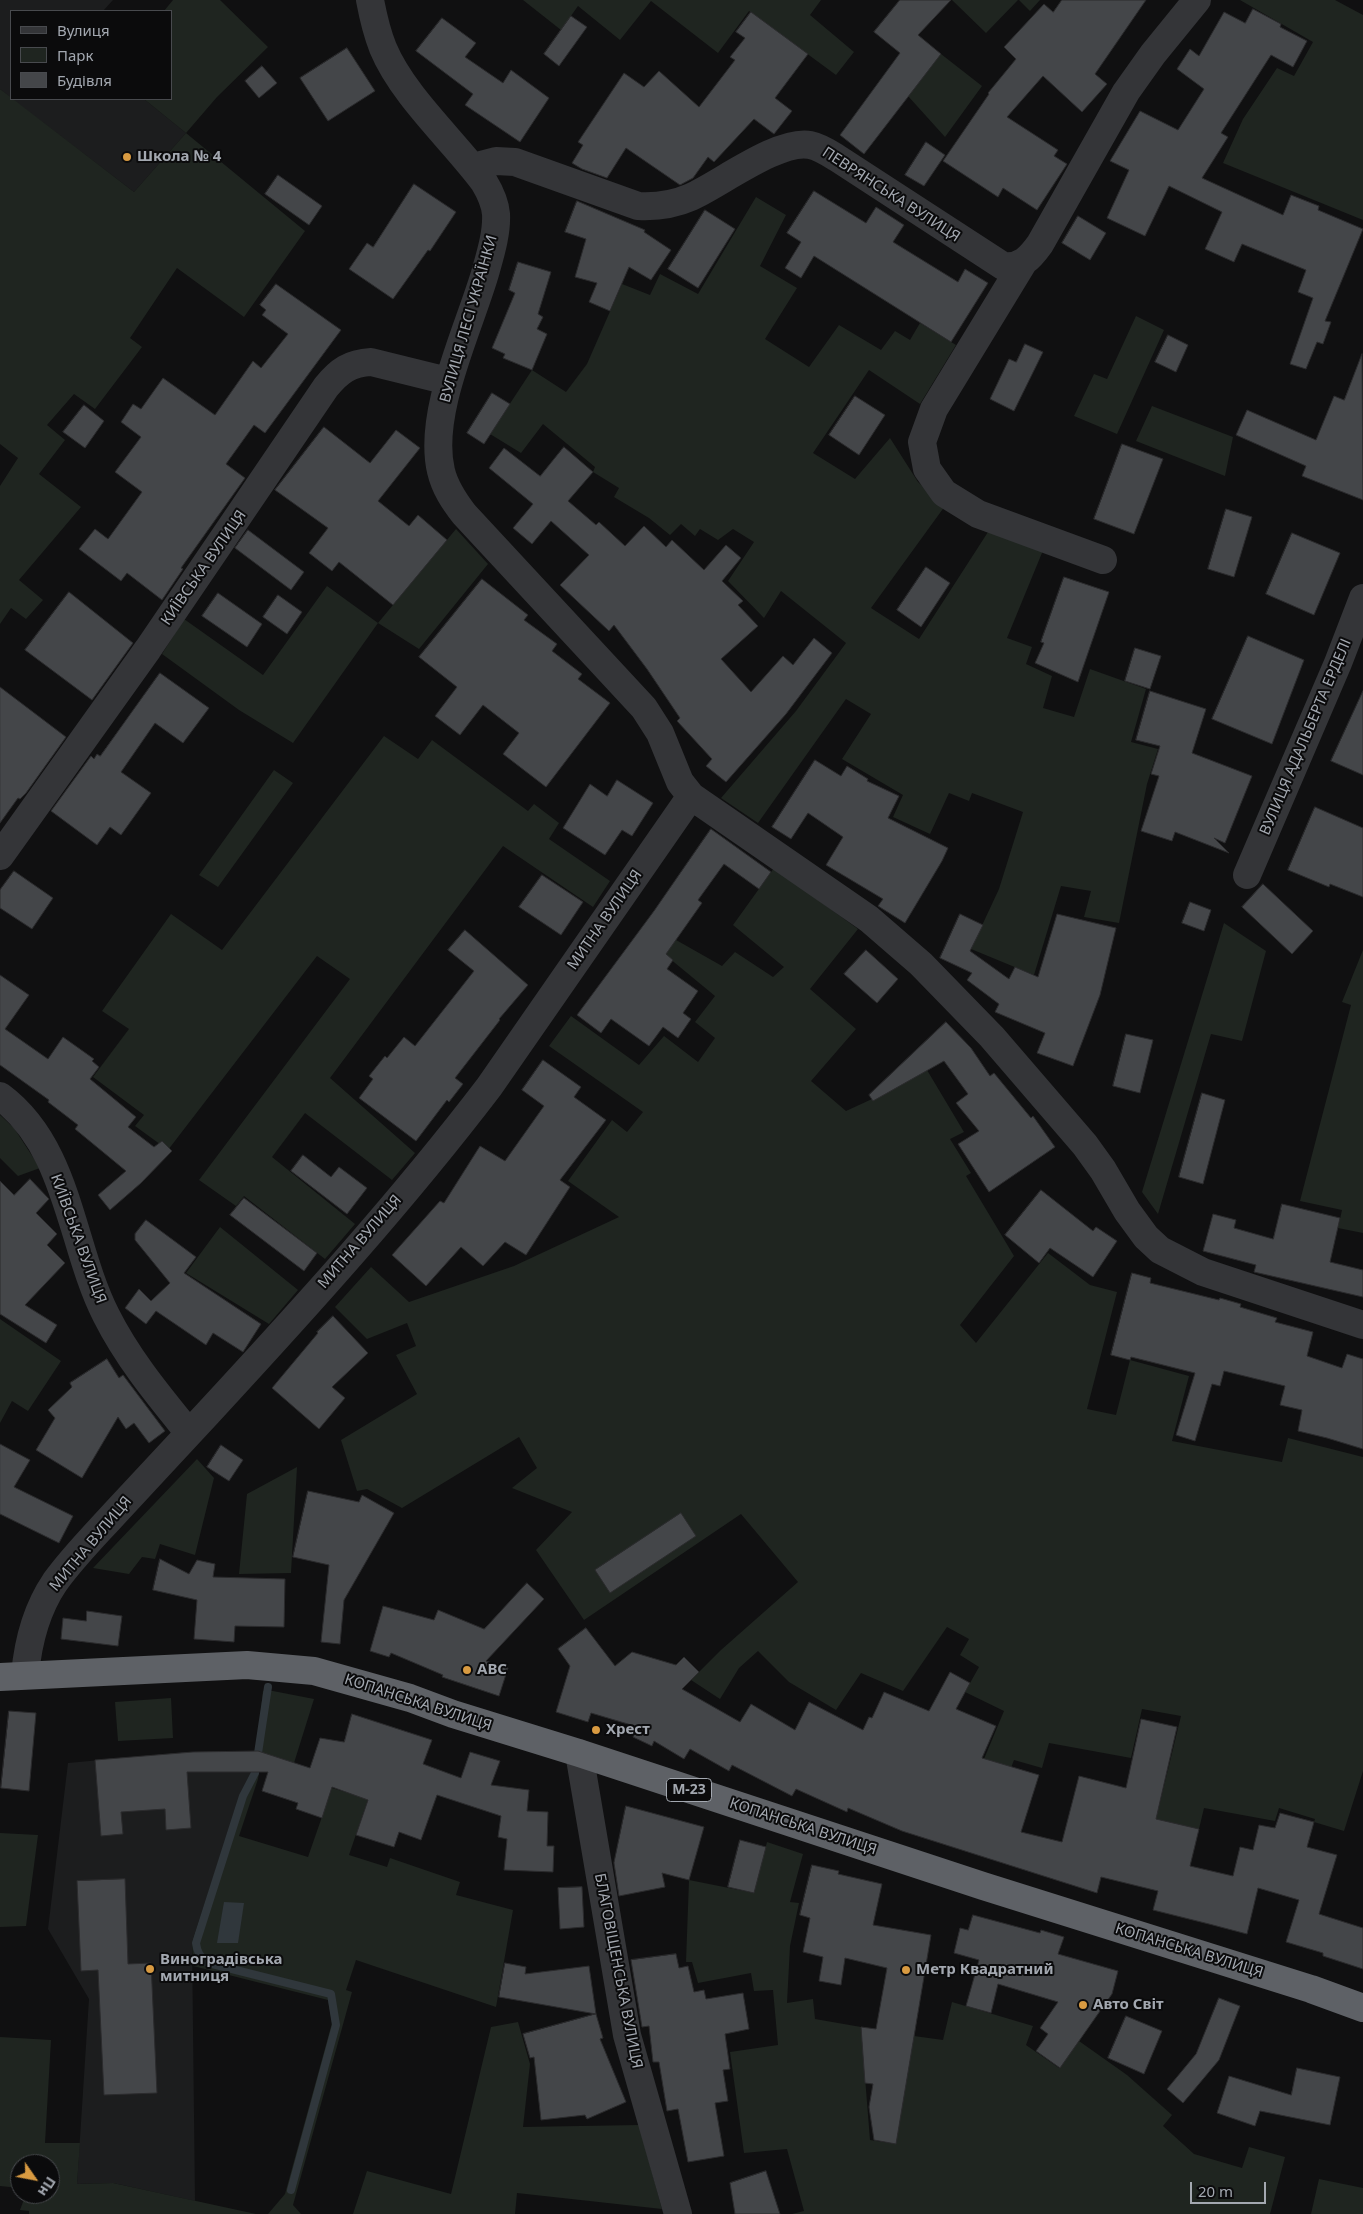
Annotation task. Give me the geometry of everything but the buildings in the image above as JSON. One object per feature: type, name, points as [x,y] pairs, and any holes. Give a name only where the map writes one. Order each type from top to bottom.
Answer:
[{"type":"highway","name":"КОПАНСЬКА ВУЛИЦЯ","points":[[12,1676],[247,1665],[314,1671],[371,1686],[973,1883],[1302,1986],[1363,2008]]},
{"type":"street","name":"ВУЛИЦЯ ЛЕСІ УКРАЇНКИ","points":[[370,0],[383,48],[391,64],[413,96],[473,167],[492,196],[496,214],[495,234],[483,280],[448,380],[441,419],[438,451],[441,471],[449,495],[486,539],[644,708],[660,733],[680,782],[691,796]]},
{"type":"street","points":[[1103,560],[978,514],[944,493],[927,469],[922,442],[934,409],[1023,263],[1040,244],[1137,76],[1197,0]]},
{"type":"street","name":"ПЕВРЯНСЬКА ВУЛИЦЯ","points":[[473,167],[496,162],[515,162],[638,206],[658,207],[692,197],[773,152],[808,144],[823,149],[1003,266],[1013,267],[1023,263]]},
{"type":"street","name":"КИЇВСЬКА ВУЛИЦЯ","points":[[0,856],[148,649],[326,387],[338,373],[360,363],[371,362],[448,380]]},
{"type":"street","name":"ВУЛИЦЯ АДАЛЬБЕРТА ЕРДЕЛІ","points":[[1247,875],[1338,663],[1363,598]]},
{"type":"street","points":[[691,796],[869,919],[921,964],[986,1030],[1085,1145],[1127,1211],[1146,1236],[1160,1250],[1203,1272],[1363,1325]]},
{"type":"street","name":"МИТНА ВУЛИЦЯ","points":[[12,1676],[27,1649],[34,1624],[55,1582],[95,1535],[278,1336],[458,1128],[489,1087],[691,796]]},
{"type":"street","name":"КИЇВСЬКА ВУЛИЦЯ","points":[[0,1096],[21,1114],[50,1162],[57,1177],[92,1284],[106,1315],[133,1361],[189,1433]]},
{"type":"street","name":"БЛАГОВІЩЕНСЬКА ВУЛИЦЯ","points":[[580,1754],[627,2035],[678,2214]]},
{"type":"shaded area","points":[[0,0],[113,0],[104,10],[10,10],[10,97],[0,89]]},
{"type":"shaded area","name":"Школа № 4","points":[[13,100],[145,100],[186,133],[134,192]]},
{"type":"shaded area","points":[[186,1752],[256,1752],[254,1773],[241,1794],[192,1942],[195,2201],[113,2183],[77,2184],[89,1999],[48,1929],[68,1763]]},
{"type":"shaded area","points":[[224,1902],[244,1903],[238,1943],[217,1943]]},
{"type":"green space","points":[[173,0],[220,0],[268,47],[217,97],[186,133],[145,100],[172,100],[172,10],[165,10]]},
{"type":"green space","points":[[523,0],[821,0],[810,15],[854,52],[836,75],[749,11],[718,53],[651,1],[620,40],[578,6],[561,30]]},
{"type":"green space","points":[[952,0],[1018,0],[986,33]]},
{"type":"green space","points":[[1019,0],[1040,0],[1030,11]]},
{"type":"green space","points":[[1240,0],[1335,0],[1363,15],[1363,220],[1223,163],[1243,119],[1277,68],[1294,76],[1313,42]]},
{"type":"green space","points":[[941,54],[982,86],[945,137],[908,96]]},
{"type":"green space","points":[[0,89],[10,97],[10,100],[14,100],[134,192],[186,133],[305,231],[244,317],[177,268],[130,338],[142,347],[95,409],[74,394],[47,425],[65,440],[39,474],[81,507],[19,580],[43,600],[26,619],[11,608],[0,624],[0,486],[18,458],[0,444]]},
{"type":"green space","points":[[756,197],[786,215],[760,266],[797,288],[765,339],[809,367],[839,325],[881,350],[895,331],[910,340],[920,323],[956,345],[920,404],[869,370],[813,453],[855,479],[890,438],[918,482],[945,506],[871,608],[919,639],[988,532],[1044,548],[1007,638],[1032,647],[1026,664],[1052,676],[1043,708],[1074,717],[1090,669],[1146,689],[1131,742],[1158,749],[1147,784],[1119,923],[1084,917],[1091,891],[1061,886],[1034,975],[971,949],[999,889],[1023,812],[972,793],[969,801],[949,793],[930,834],[893,817],[903,795],[842,759],[871,714],[846,699],[758,823],[721,798],[796,711],[846,643],[781,591],[764,618],[728,581],[754,542],[733,529],[718,540],[700,529],[695,536],[681,524],[670,535],[649,518],[614,497],[619,488],[593,472],[595,467],[543,424],[521,453],[490,434],[532,370],[566,392],[587,364],[622,284],[650,295],[660,274],[698,294]]},
{"type":"green space","points":[[1136,316],[1164,330],[1117,434],[1074,416],[1094,374],[1107,379]]},
{"type":"green space","points":[[1152,406],[1233,437],[1225,476],[1136,441]]},
{"type":"green space","points":[[456,529],[488,564],[419,649],[378,623]]},
{"type":"green space","points":[[327,586],[378,623],[293,743],[239,710],[162,654],[184,619],[263,675]]},
{"type":"green space","points":[[384,736],[418,759],[432,740],[528,811],[534,804],[559,823],[549,839],[610,881],[593,907],[503,846],[330,1078],[415,1153],[392,1180],[305,1113],[272,1157],[355,1224],[325,1259],[244,1196],[236,1206],[199,1180],[350,979],[317,956],[168,1150],[135,1126],[144,1115],[93,1077],[129,1029],[102,1011],[171,914],[222,950]]},
{"type":"green space","points":[[274,770],[293,783],[218,887],[199,875]]},
{"type":"green space","points":[[774,868],[858,929],[810,989],[856,1029],[811,1081],[846,1111],[896,1088],[927,1070],[964,1132],[950,1139],[971,1173],[966,1176],[1014,1256],[960,1325],[976,1343],[1048,1253],[1090,1285],[1117,1292],[1087,1409],[1116,1415],[1130,1360],[1189,1376],[1172,1441],[1282,1462],[1288,1438],[1363,1457],[1363,1771],[1344,1831],[1314,1822],[1315,1819],[1279,1808],[1275,1821],[1204,1808],[1199,1829],[1156,1819],[1181,1716],[1142,1709],[1131,1758],[1049,1743],[1042,1768],[1014,1760],[1006,1781],[979,1771],[1004,1711],[965,1692],[979,1667],[960,1655],[969,1639],[947,1627],[903,1691],[861,1673],[836,1710],[789,1682],[758,1651],[739,1668],[720,1699],[691,1680],[721,1650],[798,1582],[741,1514],[584,1620],[536,1550],[572,1512],[512,1488],[537,1468],[519,1437],[402,1508],[367,1489],[357,1491],[341,1440],[417,1394],[396,1355],[416,1346],[407,1323],[367,1339],[335,1307],[371,1267],[409,1302],[514,1266],[619,1217],[568,1181],[612,1120],[627,1132],[643,1112],[549,1046],[571,1016],[639,1065],[664,1036],[698,1062],[715,1038],[695,1022],[715,996],[652,944],[662,932],[722,966],[735,952],[773,977],[784,967],[733,925]]},
{"type":"green space","points":[[1224,923],[1266,951],[1242,1041],[1211,1034],[1158,1214],[1142,1192]]},
{"type":"green space","points":[[1363,950],[1363,1233],[1338,1228],[1342,1210],[1300,1201],[1351,1005],[1342,1002]]},
{"type":"green space","points":[[0,1115],[14,1128],[40,1168],[18,1176],[0,1158]]},
{"type":"green space","points":[[220,1227],[298,1290],[269,1324],[186,1273]]},
{"type":"green space","points":[[0,1319],[61,1361],[28,1411],[12,1401],[0,1423]]},
{"type":"green space","points":[[197,1459],[214,1478],[195,1555],[160,1544],[155,1559],[142,1557],[129,1574],[93,1568]]},
{"type":"green space","points":[[297,1467],[291,1573],[239,1574],[247,1494]]},
{"type":"green space","points":[[263,1691],[273,1691],[314,1699],[294,1763],[262,1754],[258,1779],[239,1836],[308,1857],[332,1788],[368,1799],[349,1855],[387,1867],[390,1858],[460,1882],[456,1895],[513,1910],[496,2007],[356,1960],[346,1990],[352,1992],[293,2205],[301,2214],[268,2214],[285,2194],[332,2023],[328,2000],[193,1966],[192,1942],[241,1794],[254,1773]]},
{"type":"green space","points":[[171,1698],[173,1738],[118,1741],[115,1702]]},
{"type":"green space","points":[[0,1833],[38,1835],[26,1926],[0,1927]]},
{"type":"green space","points":[[767,1842],[803,1854],[790,1902],[799,1903],[790,1946],[787,2003],[813,1999],[815,2019],[861,2027],[870,2140],[896,2144],[914,2036],[943,2040],[952,2002],[1033,2026],[1026,2045],[1059,2068],[1079,2041],[1127,2075],[1172,2115],[1163,2126],[1194,2154],[1242,2168],[1249,2147],[1285,2157],[1270,2214],[792,2214],[804,2211],[787,2149],[744,2153],[730,2052],[778,2045],[773,1990],[754,1991],[751,1973],[698,1983],[692,1962],[686,1962],[689,1880],[754,1893]]},
{"type":"green space","points":[[518,2022],[530,2064],[523,2127],[639,2125],[662,2209],[517,2193],[515,2214],[353,2214],[367,2171],[451,2194],[491,2027]]},
{"type":"green space","points":[[0,2037],[51,2040],[45,2143],[80,2143],[77,2184],[113,2183],[256,2214],[29,2214],[29,2211],[20,2210],[22,2204],[60,2204],[60,2154],[10,2154],[10,2187],[0,2186]]},
{"type":"green space","points":[[1319,2179],[1363,2188],[1363,2214],[1311,2214]]},
{"type":"waterway","points":[[268,1687],[255,1773],[243,1796],[196,1943],[199,1954],[208,1963],[331,1994],[336,2025],[291,2190]]},
{"type":"place","name":"Школа № 4","points":[[127,157]]},
{"type":"place","name":"ABC","points":[[467,1670]]},
{"type":"place","name":"Хрест","points":[[596,1730]]},
{"type":"place","name":"Виноградівська митниця","points":[[150,1969]]},
{"type":"place","name":"Метр Квадратний","points":[[906,1970]]},
{"type":"place","name":"Авто Світ","points":[[1083,2005]]}]
